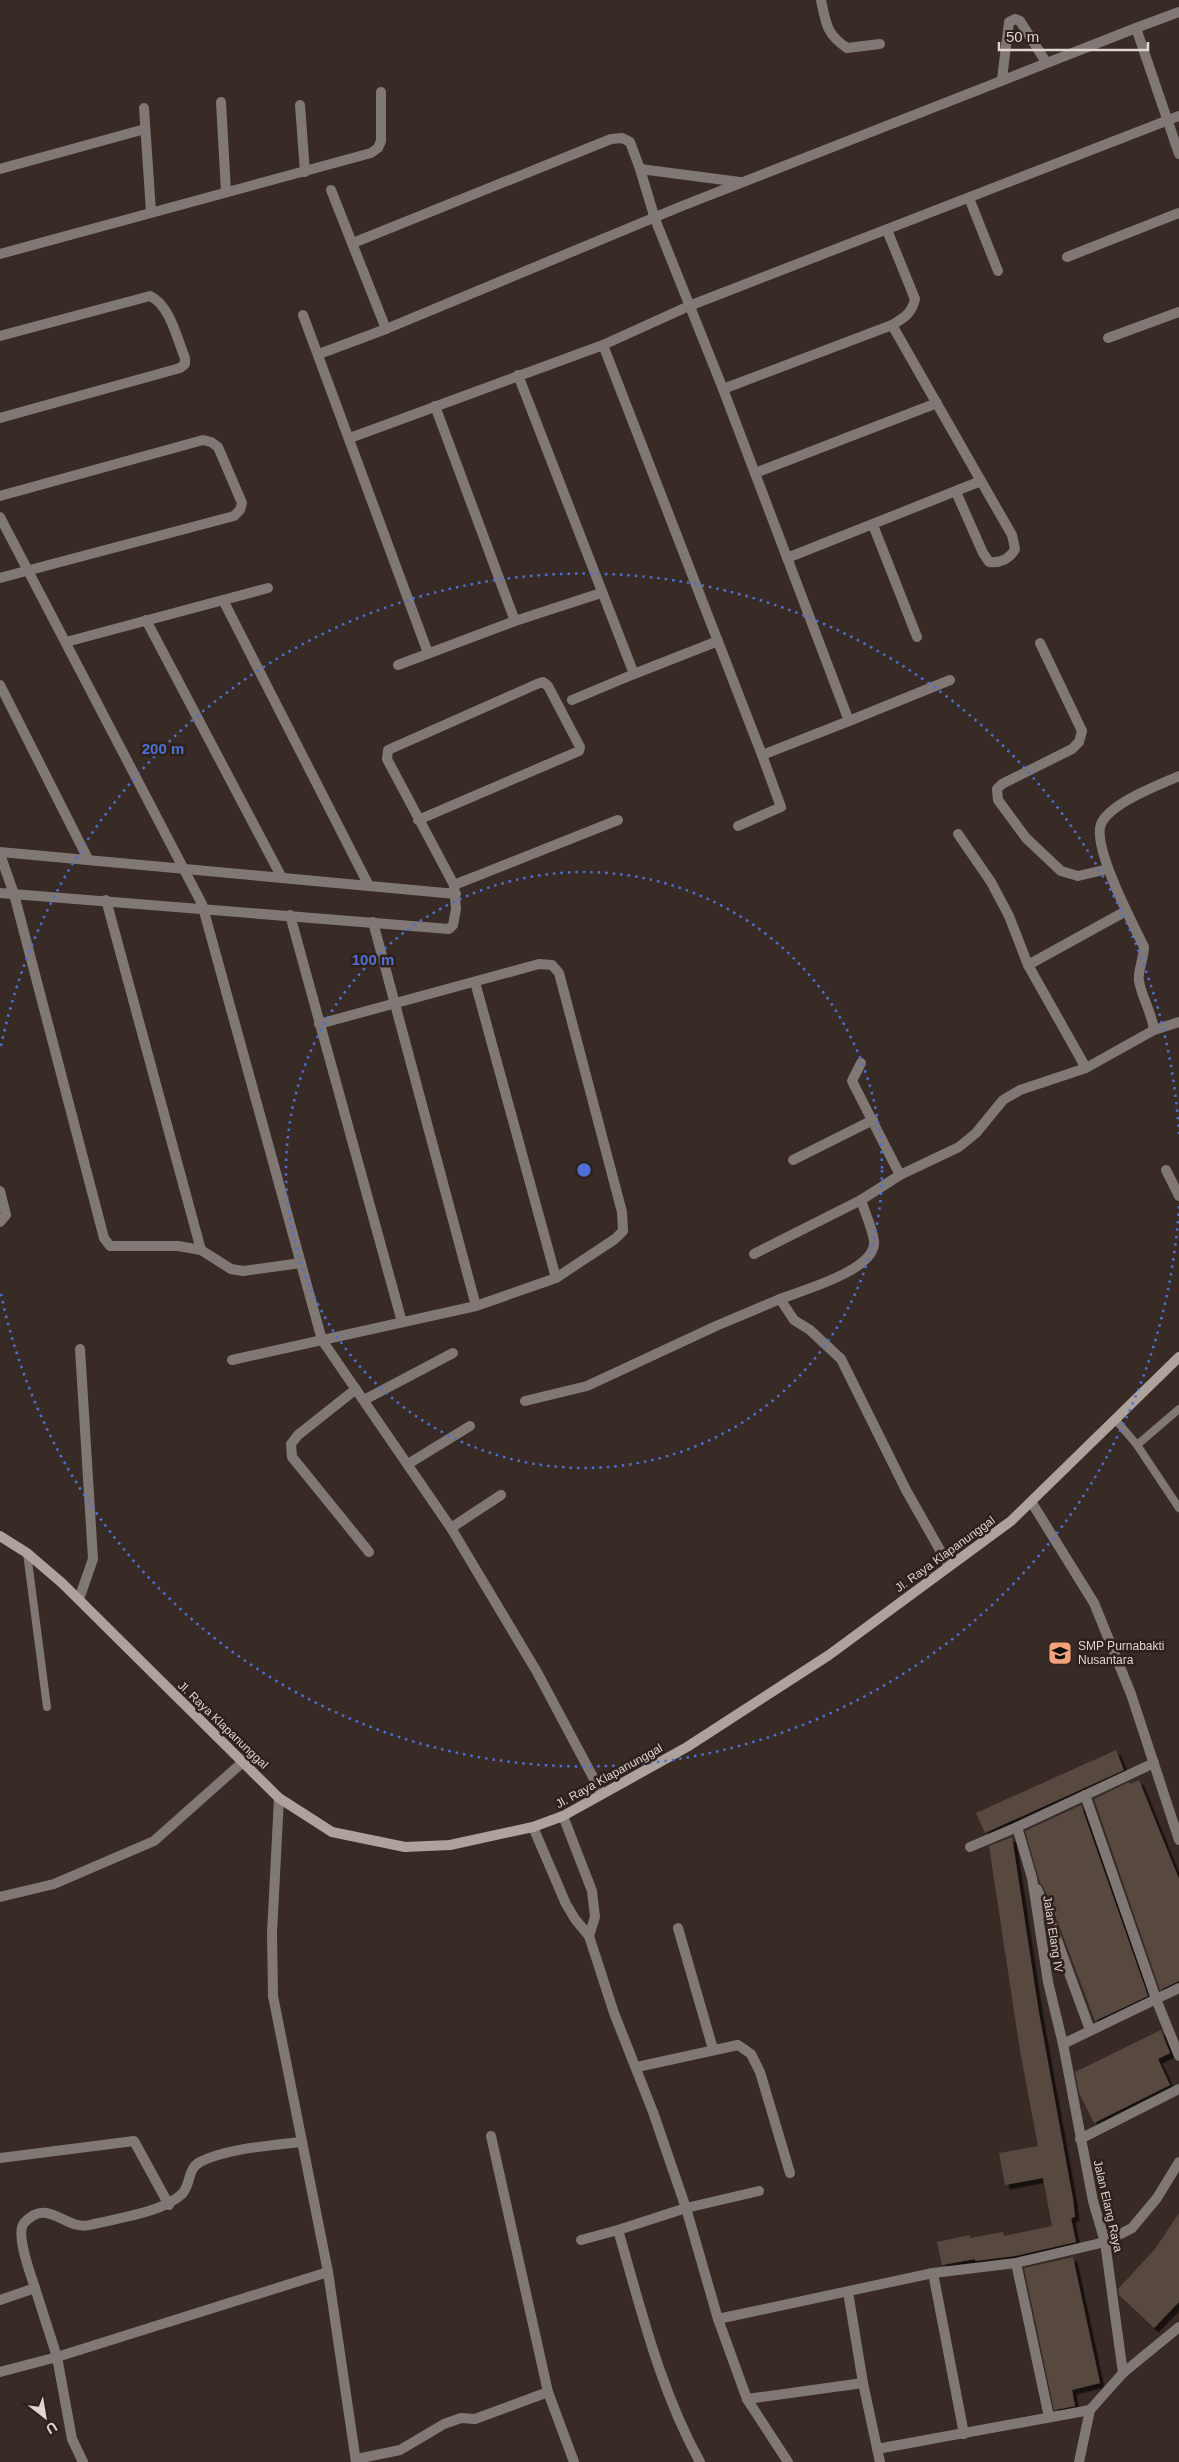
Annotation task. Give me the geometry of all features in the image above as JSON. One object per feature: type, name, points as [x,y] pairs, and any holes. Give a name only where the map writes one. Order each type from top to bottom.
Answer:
[{"type":"street","points":[[821,0],[826,26],[834,39],[846,48],[880,44]]},
{"type":"street","points":[[319,354],[386,329],[741,182],[1002,79],[1179,12]]},
{"type":"street","points":[[1002,79],[1008,22],[1015,19],[1020,21],[1046,62]]},
{"type":"street","points":[[1136,28],[1166,121],[1179,154]]},
{"type":"street","points":[[0,254],[371,153],[378,148],[381,141],[381,92]]},
{"type":"street","points":[[221,102],[226,192]]},
{"type":"street","points":[[300,105],[305,172]]},
{"type":"street","points":[[144,108],[151,212]]},
{"type":"street","points":[[350,438],[603,344],[689,306],[1179,116]]},
{"type":"street","points":[[0,170],[145,129]]},
{"type":"street","points":[[353,243],[611,139],[622,138],[630,142],[655,218],[723,390],[849,721]]},
{"type":"street","points":[[640,169],[741,182]]},
{"type":"street","points":[[331,190],[386,329]]},
{"type":"street","points":[[969,198],[998,271]]},
{"type":"street","points":[[1067,257],[1179,213]]},
{"type":"street","points":[[723,390],[892,325],[912,310],[915,299],[886,230]]},
{"type":"street","points":[[0,336],[150,296],[158,299],[163,307],[185,358],[185,364],[180,368],[0,418]]},
{"type":"street","points":[[1108,338],[1179,312]]},
{"type":"street","points":[[303,315],[428,653]]},
{"type":"street","points":[[892,325],[1012,535],[1015,549],[1011,556],[997,563],[989,562],[983,553],[956,492]]},
{"type":"street","points":[[603,344],[781,806],[738,826]]},
{"type":"street","points":[[518,375],[634,674]]},
{"type":"street","points":[[755,473],[937,403]]},
{"type":"street","points":[[434,406],[515,621]]},
{"type":"street","points":[[0,496],[203,440],[212,442],[218,447],[242,503],[240,510],[234,516],[0,578]]},
{"type":"street","points":[[787,558],[981,481]]},
{"type":"street","points":[[0,517],[184,867],[202,907],[322,1340],[451,1528],[537,1672],[602,1794]]},
{"type":"street","points":[[872,525],[917,637]]},
{"type":"street","points":[[66,642],[268,588]]},
{"type":"street","points":[[398,665],[515,621],[601,593]]},
{"type":"street","points":[[223,600],[368,884]]},
{"type":"street","points":[[146,620],[282,878]]},
{"type":"street","points":[[572,700],[718,641]]},
{"type":"street","points":[[1040,643],[1082,731],[1078,742],[1072,749],[1002,784],[997,789],[998,800],[1026,838],[1061,871],[1078,876],[1108,869]]},
{"type":"street","points":[[762,755],[950,680]]},
{"type":"street","points":[[0,893],[202,907],[449,928],[453,924],[456,910],[455,890],[418,820],[388,760],[387,754],[390,748],[537,684],[543,682],[548,686],[580,746],[580,751],[418,820]]},
{"type":"street","points":[[0,685],[88,859]]},
{"type":"street","points":[[1154,1030],[1153,1020],[1139,982],[1138,974],[1144,961],[1144,947],[1108,869],[1100,841],[1101,824],[1114,809],[1179,776]]},
{"type":"street","points":[[301,1263],[243,1271],[231,1270],[201,1250],[178,1246],[110,1246],[104,1238],[14,894],[0,853],[184,867],[282,878],[455,890],[618,820]]},
{"type":"street","points":[[958,834],[991,882],[1008,916],[1028,965],[1086,1068]]},
{"type":"street","points":[[106,900],[201,1250]]},
{"type":"street","points":[[1028,965],[1126,911]]},
{"type":"street","points":[[290,915],[402,1322]]},
{"type":"street","points":[[373,922],[476,1306]]},
{"type":"street","points":[[232,1360],[476,1306],[556,1278],[615,1239],[623,1231],[622,1212],[559,973],[552,965],[539,964],[319,1024]]},
{"type":"street","points":[[475,982],[556,1278]]},
{"type":"street","points":[[754,1254],[861,1200],[900,1175],[959,1148],[976,1133],[1003,1100],[1020,1090],[1086,1068],[1154,1030],[1179,1022]]},
{"type":"street","points":[[860,1063],[852,1081],[900,1175]]},
{"type":"street","points":[[793,1160],[873,1120]]},
{"type":"street","points":[[1166,1170],[1179,1196]]},
{"type":"street","points":[[0,1191],[6,1215],[0,1222]]},
{"type":"street","points":[[525,1401],[587,1386],[716,1326],[858,1268],[871,1255],[874,1242],[861,1200]]},
{"type":"street","points":[[780,1300],[794,1320],[810,1330],[841,1359],[906,1490],[950,1566]]},
{"type":"street","points":[[78,1599],[93,1559],[80,1350]]},
{"type":"street","points":[[364,1400],[453,1353]]},
{"type":"street","name":"Jl. Raya Klapanunggal","points":[[0,1536],[27,1553],[78,1599],[244,1761],[279,1798],[332,1832],[406,1847],[450,1845],[532,1827],[563,1816],[687,1747],[829,1655],[1032,1503],[1115,1419],[1178,1362]]},
{"type":"street","points":[[356,1389],[298,1435],[291,1444],[292,1457],[369,1552]]},
{"type":"street","points":[[408,1464],[470,1426]]},
{"type":"street","points":[[451,1528],[501,1495]]},
{"type":"street","points":[[1032,1503],[1094,1602],[1132,1694],[1179,1840]]},
{"type":"street","points":[[0,1897],[54,1884],[154,1841],[244,1761]]},
{"type":"street","points":[[970,1847],[1154,1763]]},
{"type":"street","points":[[1085,1795],[1156,1999],[1179,2056]]},
{"type":"street","points":[[279,1798],[272,1933],[273,1996],[300,2142],[328,2272],[356,2461],[400,2450],[444,2424],[461,2418],[475,2418],[548,2392]]},
{"type":"street","points":[[563,1816],[592,1891],[594,1918],[589,1936]]},
{"type":"street","points":[[532,1827],[566,1904],[574,1919],[589,1936],[614,2013],[637,2066],[686,2208],[718,2319],[747,2399],[788,2462]]},
{"type":"street","name":"Jalan Elang IV","points":[[1017,1827],[1032,1878],[1048,1982],[1063,2044]]},
{"type":"street","points":[[1032,1878],[1050,1918],[1090,2030]]},
{"type":"street","points":[[678,1928],[713,2049]]},
{"type":"street","points":[[1063,2044],[1179,1988]]},
{"type":"street","name":"Jalan Elang Raya","points":[[1063,2044],[1093,2201],[1105,2242],[1123,2373]]},
{"type":"street","points":[[637,2066],[738,2045],[751,2054],[760,2072],[790,2173]]},
{"type":"street","points":[[1080,2139],[1179,2089]]},
{"type":"street","points":[[490,2136],[548,2392],[574,2462]]},
{"type":"street","points":[[0,2158],[134,2141],[169,2205]]},
{"type":"street","points":[[83,2462],[72,2440],[57,2357],[20,2234],[23,2224],[34,2215],[48,2212],[83,2227],[169,2205],[184,2192],[192,2168],[200,2162],[244,2150],[300,2142]]},
{"type":"street","points":[[718,2319],[933,2273],[1016,2263],[1105,2242],[1132,2228],[1157,2198],[1179,2162]]},
{"type":"street","points":[[581,2240],[686,2208],[759,2190]]},
{"type":"street","points":[[618,2230],[657,2366],[674,2413],[700,2462]]},
{"type":"street","points":[[1016,2263],[1049,2416]]},
{"type":"street","points":[[0,2372],[57,2357],[328,2272]]},
{"type":"street","points":[[933,2273],[964,2434]]},
{"type":"street","points":[[0,2300],[35,2288]]},
{"type":"street","points":[[848,2292],[862,2383],[880,2462]]},
{"type":"street","points":[[1079,2462],[1090,2410],[1123,2373],[1179,2327]]},
{"type":"street","points":[[747,2399],[862,2383]]},
{"type":"street","points":[[877,2449],[1090,2410]]},
{"type":"lane","points":[[1138,1445],[1179,1409]]},
{"type":"lane","points":[[1115,1419],[1138,1445],[1179,1508]]},
{"type":"lane","points":[[27,1553],[47,1707]]},
{"type":"building","points":[[1116,1750],[1124,1770],[985,1833],[976,1813]]},
{"type":"building","points":[[1139,1780],[1179,1879],[1179,1981],[1160,1990],[1094,1799],[1129,1782],[1130,1784]]},
{"type":"building","points":[[1081,1805],[1148,1996],[1095,2021],[1055,1915],[1040,1883],[1025,1831]]},
{"type":"building","points":[[1012,1837],[1039,2013],[1073,2199],[1075,2217],[1071,2218],[1076,2242],[1015,2256],[975,2261],[975,2259],[942,2265],[937,2242],[970,2235],[970,2238],[1003,2232],[1004,2236],[1052,2226],[1043,2178],[1005,2185],[999,2153],[1038,2146],[1020,2051],[989,1846]]},
{"type":"building","points":[[1161,2030],[1170,2053],[1158,2059],[1170,2085],[1094,2123],[1079,2093],[1075,2072]]},
{"type":"building","points":[[1179,2213],[1179,2302],[1154,2328],[1119,2295],[1118,2289],[1155,2249]]},
{"type":"building","points":[[1073,2257],[1100,2383],[1072,2390],[1075,2406],[1054,2410],[1024,2268]]},
{"type":"place","name":"SMP Purnabakti Nusantara","points":[[1060,1653]]}]
